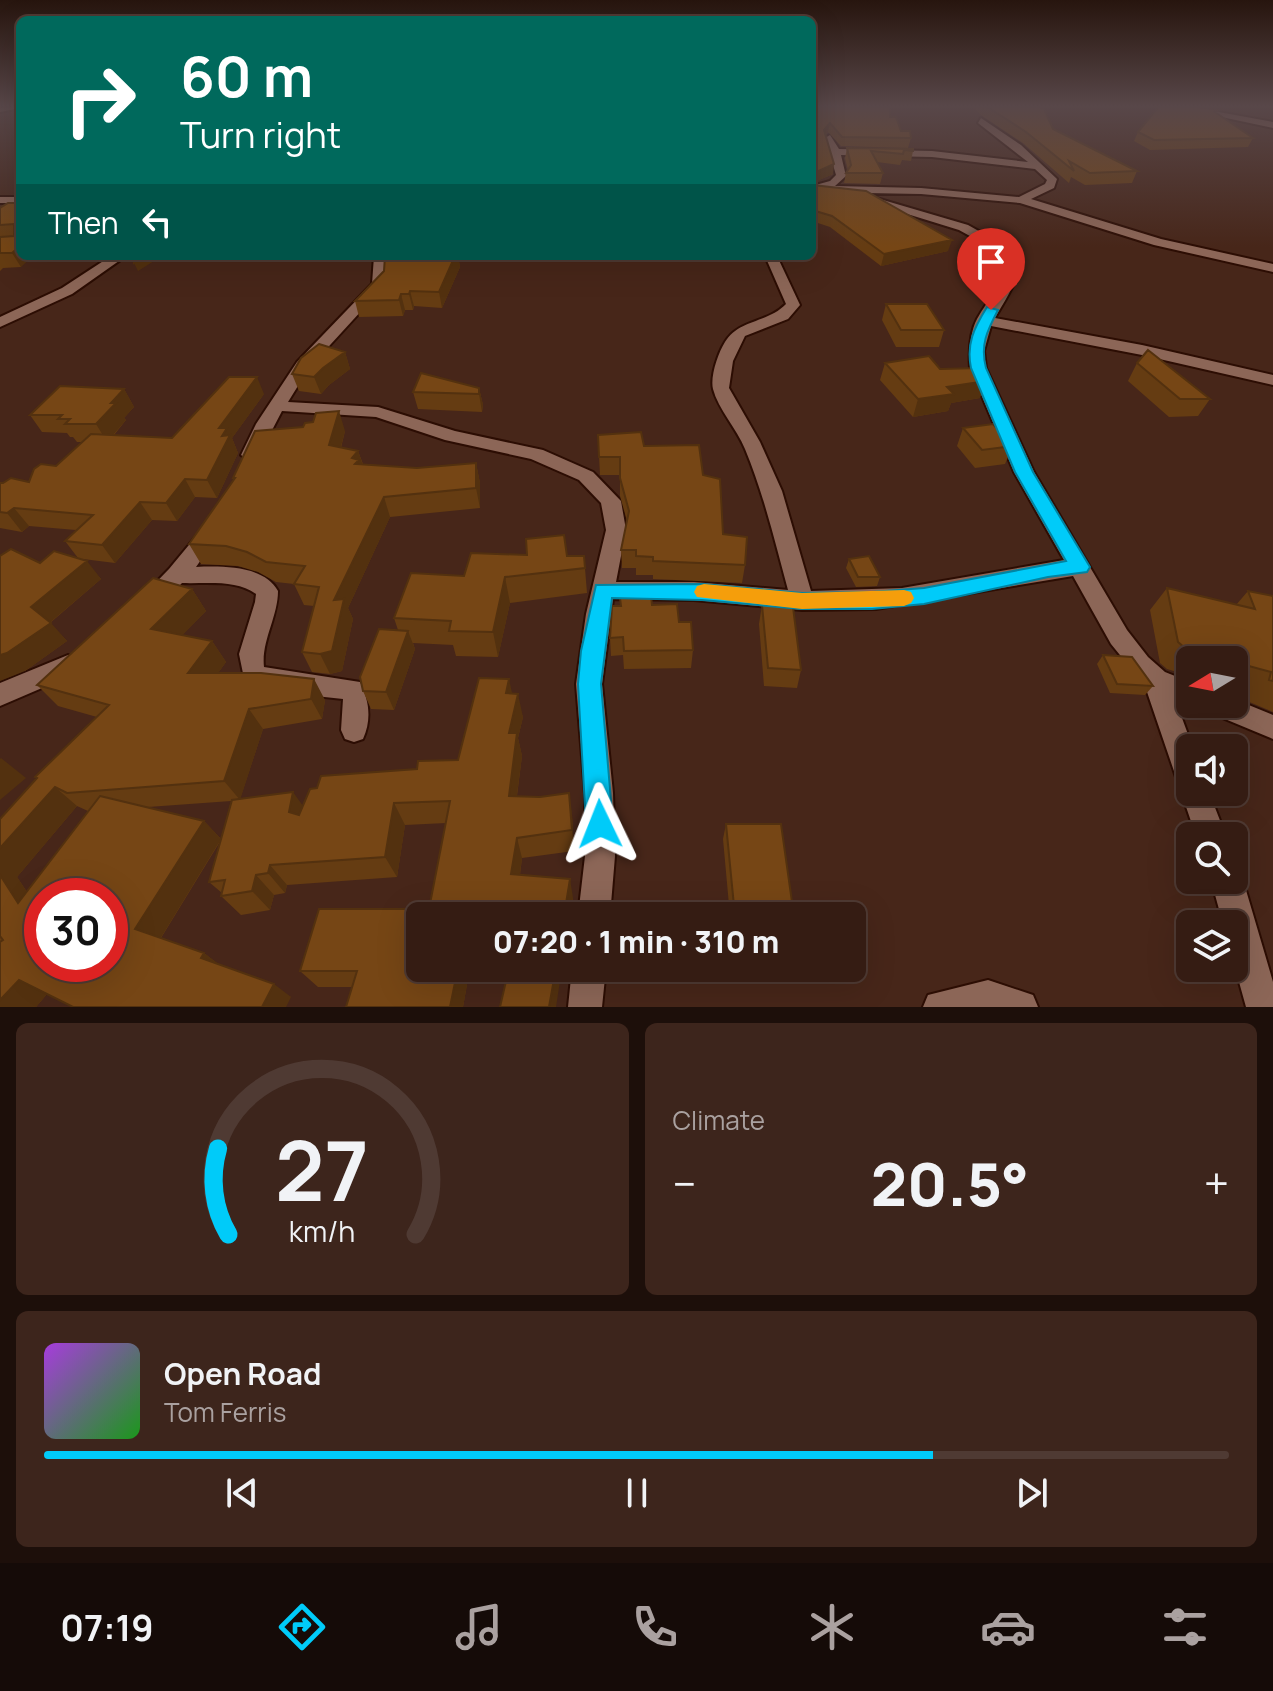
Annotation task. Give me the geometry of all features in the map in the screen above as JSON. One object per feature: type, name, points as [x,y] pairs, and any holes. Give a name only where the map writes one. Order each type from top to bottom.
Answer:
[{"type":"street","points":[[822,189],[841,176],[836,165],[837,153]]},
{"type":"street","points":[[884,153],[932,154],[1037,166]]},
{"type":"street","points":[[1021,200],[1053,183],[1048,174],[1024,153]]},
{"type":"street","points":[[822,189],[921,191],[1021,200],[1158,242],[1273,268]]},
{"type":"street","points":[[822,189],[926,215],[1004,247],[1014,256],[1012,274],[984,320],[975,351],[978,368],[1024,472],[1119,637],[1139,664],[1156,680],[1176,688]]},
{"type":"street","points":[[0,323],[67,291],[114,260]]},
{"type":"street","points":[[244,469],[276,406],[303,365],[378,285],[380,260]]},
{"type":"street","points":[[773,260],[785,280],[793,305],[788,313],[738,332],[730,344],[721,388],[751,442],[772,491],[802,601]]},
{"type":"street","points":[[984,320],[1155,352],[1273,380]]},
{"type":"street","points":[[276,406],[378,412],[451,436],[536,454],[586,476],[611,501],[616,516],[589,684],[599,793],[600,856],[595,902]]},
{"type":"street","points":[[131,617],[177,575],[222,515]]},
{"type":"street","points":[[603,590],[702,592],[802,601],[924,596],[1033,572],[1080,567]]},
{"type":"street","points":[[177,575],[231,577],[260,583],[267,591],[268,608],[250,657],[254,675],[268,680],[351,690],[356,700],[354,730]]},
{"type":"street","points":[[0,695],[51,675],[80,659]]},
{"type":"street","points":[[1156,680],[1176,737]]},
{"type":"street","points":[[1248,717],[1273,727]]},
{"type":"street","points":[[1231,894],[1263,1007]]},
{"type":"street","points":[[585,1007],[588,982]]},
{"type":"street","points":[[940,1007],[988,997],[1021,1007]]},
{"type":"building","points":[[816,153],[831,153],[834,164],[816,172]]},
{"type":"building","points":[[848,153],[872,153],[883,173],[846,173],[851,165]]},
{"type":"building","points":[[1052,153],[1101,153],[1137,171],[1090,173],[1069,161],[1074,171]]},
{"type":"building","points":[[816,185],[866,191],[952,240],[884,254],[832,216],[816,211]]},
{"type":"building","points":[[16,203],[16,250],[12,253],[0,253],[0,237],[14,236],[14,224],[0,225],[0,208]]},
{"type":"building","points":[[385,260],[453,260],[439,292],[410,291],[409,294],[401,294],[399,300],[355,301],[384,271]]},
{"type":"building","points":[[886,304],[927,304],[944,330],[901,330]]},
{"type":"building","points":[[319,344],[345,352],[314,377],[292,374],[301,358]]},
{"type":"building","points":[[1148,350],[1210,399],[1180,399],[1137,363]]},
{"type":"building","points":[[929,356],[940,369],[981,368],[986,381],[947,387],[954,394],[918,399],[885,363]]},
{"type":"building","points":[[421,373],[479,388],[479,394],[413,392]]},
{"type":"building","points":[[229,377],[257,377],[219,428],[227,428],[222,436],[230,435],[207,480],[185,479],[166,503],[140,502],[102,545],[65,541],[93,515],[14,508],[7,513],[0,512],[0,483],[11,478],[29,482],[34,469],[41,464],[56,466],[91,434],[172,438]]},
{"type":"building","points":[[60,386],[124,389],[111,403],[116,403],[96,424],[65,424],[70,419],[58,419],[62,415],[30,415]]},
{"type":"building","points":[[339,411],[329,445],[358,451],[352,458],[359,460],[355,464],[417,468],[476,463],[476,488],[384,497],[334,600],[344,599],[332,651],[320,654],[302,652],[319,587],[294,584],[305,566],[266,562],[226,546],[189,544],[235,478],[255,431],[303,427],[305,423],[313,422],[316,413]]},
{"type":"building","points":[[993,424],[1013,446],[982,450],[963,428]]},
{"type":"building","points":[[641,432],[644,446],[699,445],[703,475],[720,479],[723,534],[747,537],[745,565],[653,561],[653,557],[636,556],[636,550],[621,550],[629,511],[620,478],[620,457],[599,457],[598,435]]},
{"type":"building","points":[[564,535],[567,556],[584,556],[585,568],[505,577],[493,632],[449,631],[451,621],[394,618],[411,573],[464,576],[471,553],[527,555],[526,539]]},
{"type":"building","points":[[11,549],[40,563],[54,551],[87,561],[31,607],[51,623],[0,655],[0,556]]},
{"type":"building","points":[[869,556],[880,577],[858,577],[849,559]]},
{"type":"building","points":[[153,578],[192,589],[151,629],[212,641],[188,673],[261,673],[314,679],[311,699],[249,709],[224,781],[67,793],[55,787],[0,848],[0,819],[35,777],[109,705],[37,685]]},
{"type":"building","points":[[1167,588],[1255,609],[1248,591],[1273,596],[1273,681],[1269,680],[1271,672],[1248,666],[1248,646],[1183,646],[1178,642]]},
{"type":"building","points":[[651,596],[652,605],[677,604],[679,622],[691,622],[693,650],[624,651],[623,637],[610,638],[612,606],[621,606],[620,598]]},
{"type":"building","points":[[762,605],[793,607],[801,670],[768,668]]},
{"type":"building","points":[[379,629],[408,631],[386,692],[363,691],[360,677]]},
{"type":"building","points":[[1103,655],[1132,657],[1153,686],[1117,684]]},
{"type":"building","points":[[479,678],[509,679],[506,693],[518,694],[509,733],[517,733],[509,796],[540,797],[569,793],[572,830],[517,838],[511,874],[570,879],[566,902],[430,902],[450,801],[394,803],[385,857],[270,865],[268,873],[256,875],[252,891],[221,896],[225,880],[209,882],[232,800],[293,792],[289,812],[299,815],[310,789],[317,788],[321,776],[417,769],[418,761],[458,760]]},
{"type":"building","points":[[100,796],[204,821],[135,929],[204,953],[201,958],[274,984],[262,1007],[73,1007],[19,980],[0,1000],[0,942],[3,940],[0,936],[0,875],[18,903],[24,895],[24,982],[128,982],[128,878],[37,878]]},
{"type":"building","points":[[726,824],[781,824],[792,902],[734,902]]},
{"type":"building","points":[[319,909],[406,909],[406,982],[455,982],[450,1007],[346,1007],[357,971],[300,971]]},
{"type":"building","points":[[506,982],[553,982],[549,1007],[500,1007]]},
{"type":"slow traffic","points":[[704,592],[802,601],[904,598]]},
{"type":"route","points":[[600,824],[589,684],[603,590],[702,592],[802,601],[872,600],[924,596],[1048,569],[1080,567],[1024,472],[978,368],[975,351],[978,336],[991,310]]}]
